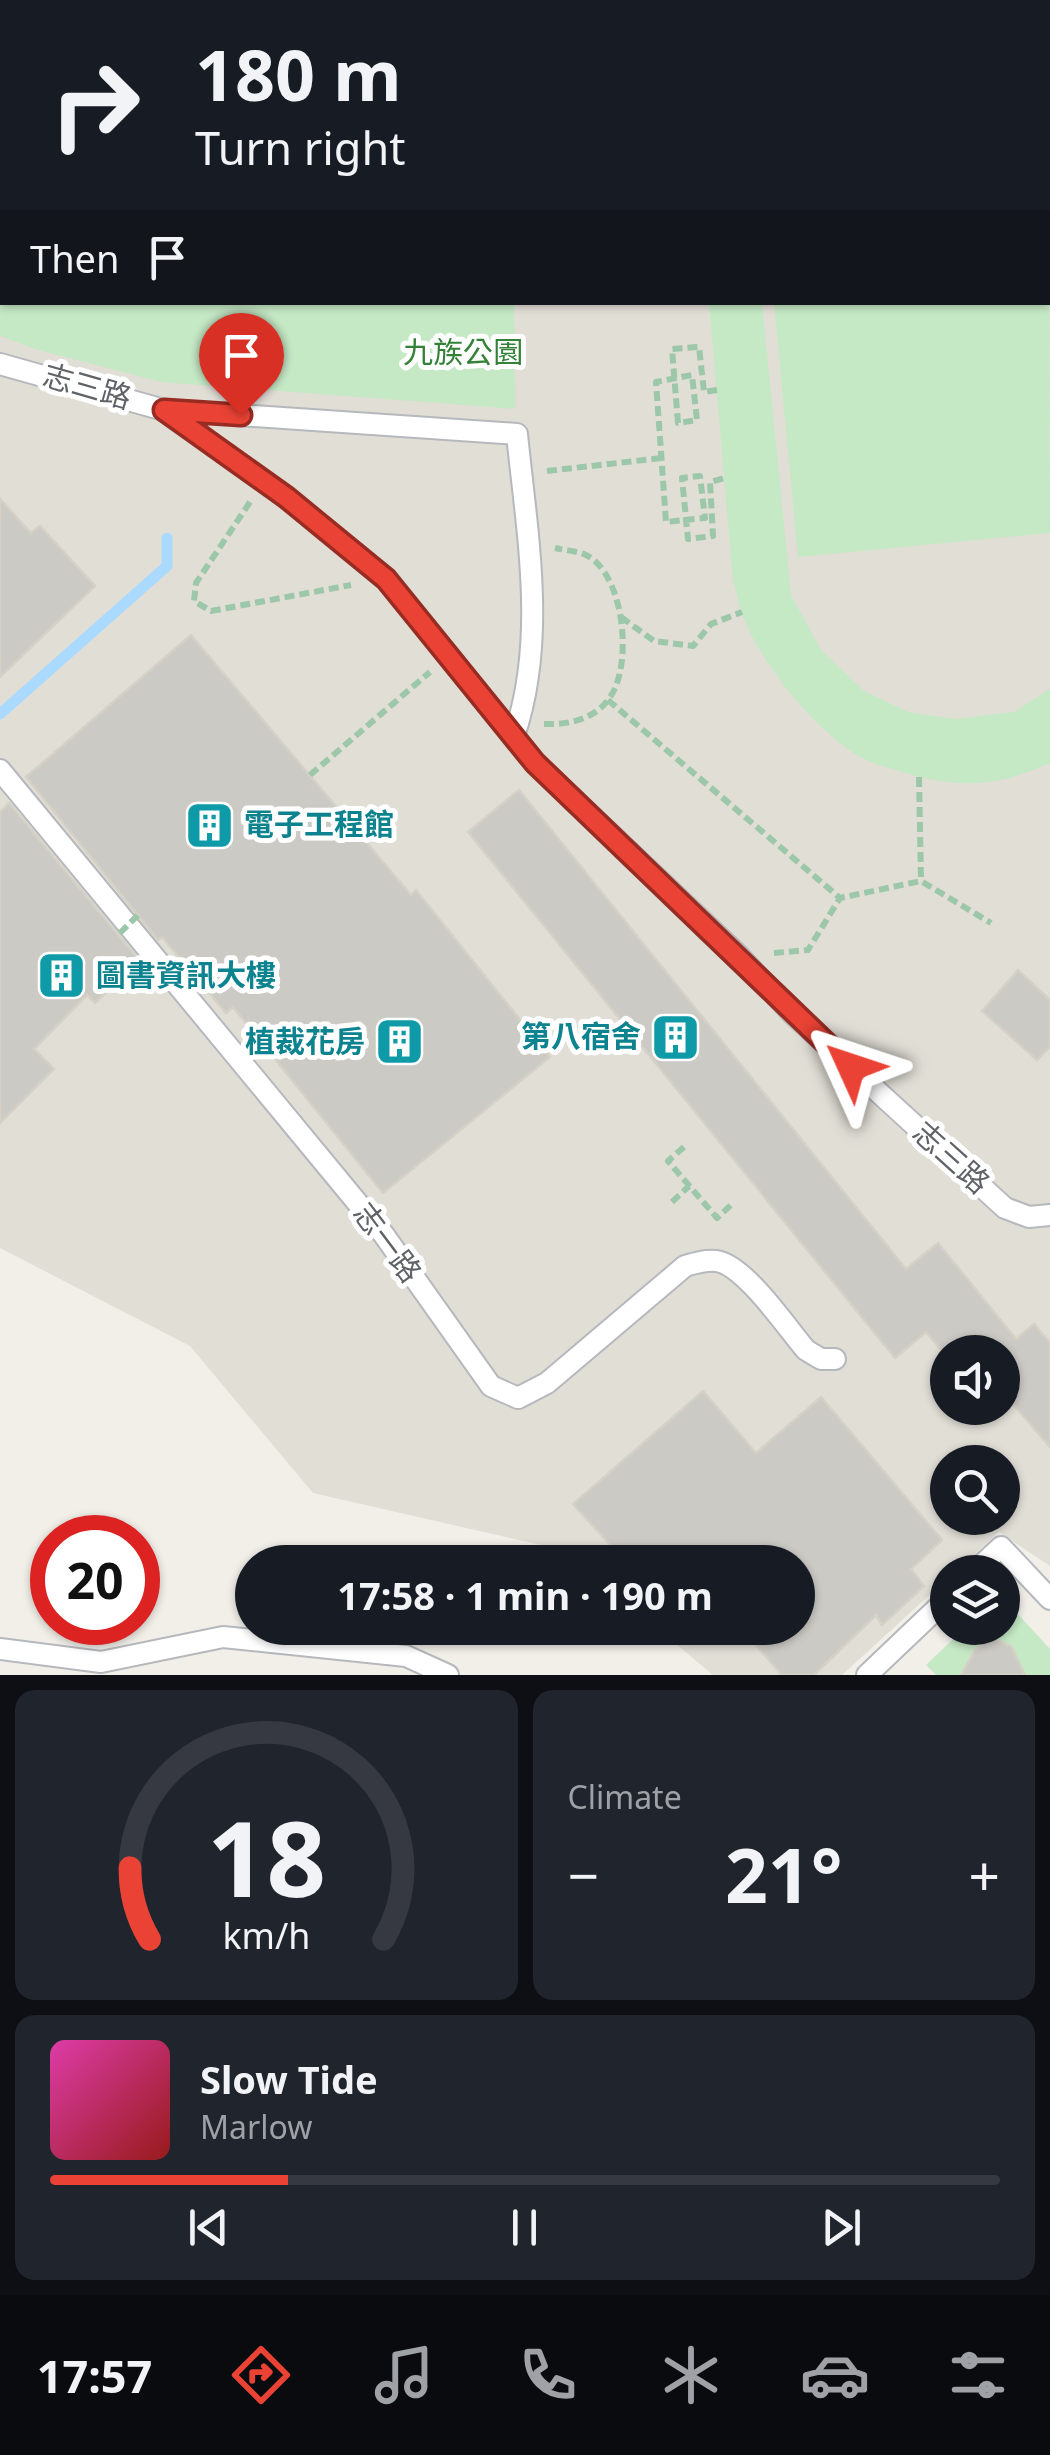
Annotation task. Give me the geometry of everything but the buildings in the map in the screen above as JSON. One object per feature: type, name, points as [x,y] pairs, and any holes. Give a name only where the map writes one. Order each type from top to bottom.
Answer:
[{"type":"lane","name":"志三路","points":[[0,364],[164,410],[264,482],[386,579],[516,729],[535,763],[738,955],[793,1014],[1005,1208],[1029,1217],[1050,1215]]},
{"type":"lane","points":[[164,410],[518,434],[534,602],[527,695],[516,729]]},
{"type":"lane","name":"志一路","points":[[0,770],[384,1235],[491,1386],[518,1398],[547,1384],[685,1266],[700,1262],[720,1261],[737,1270],[806,1350],[821,1359],[835,1360]]},
{"type":"lane","points":[[1020,1567],[1050,1599]]},
{"type":"lane","points":[[867,1675],[930,1615]]},
{"type":"lane","points":[[0,1648],[100,1662],[223,1637],[406,1656],[448,1675]]},
{"type":"path","points":[[716,390],[704,392],[700,346],[672,349],[674,368],[675,386],[678,423],[697,420],[692,375],[674,378],[656,382],[666,522],[686,520],[704,518],[700,476],[682,478],[685,508],[686,524],[688,539],[713,536],[710,482],[724,478]]},
{"type":"path","points":[[521,474],[662,458]]},
{"type":"path","points":[[264,482],[196,583],[194,601],[211,611],[386,579]]},
{"type":"path","points":[[516,729],[588,717],[608,700],[620,675],[624,639],[609,581],[588,556],[553,548],[529,550]]},
{"type":"path","points":[[621,617],[654,641],[693,646],[712,624],[742,612]]},
{"type":"path","points":[[310,774],[450,655]]},
{"type":"path","points":[[608,700],[840,898]]},
{"type":"path","points":[[918,777],[922,881]]},
{"type":"path","points":[[738,955],[808,950],[840,898],[922,881],[991,922]]},
{"type":"path","points":[[120,934],[140,912]]},
{"type":"path","points":[[684,1146],[668,1161],[716,1218],[731,1205]]},
{"type":"path","points":[[672,1202],[689,1186]]},
{"type":"shaded area","points":[[0,305],[1050,305],[1050,1566],[1004,1535],[1020,1535],[1020,1445],[930,1445],[930,1535],[996,1535],[974,1555],[930,1555],[930,1595],[842,1675],[713,1675],[677,1645],[815,1645],[815,1545],[541,1545],[313,1493],[190,1346],[0,1248]]},
{"type":"green space","name":"九族公園","points":[[0,305],[514,305],[515,409],[161,382],[0,336]]},
{"type":"green space","points":[[709,305],[762,305],[791,595],[821,650],[864,691],[908,712],[955,719],[1014,712],[1050,689],[1050,763],[995,781],[959,783],[922,777],[866,760],[813,719],[781,681],[746,624],[733,580]]},
{"type":"green space","points":[[774,305],[1049,305],[1050,533],[798,557]]},
{"type":"green space","points":[[1020,1616],[1050,1649],[1050,1675],[936,1675],[926,1665],[947,1645],[1020,1645]]},
{"type":"waterway","points":[[0,714],[167,566],[167,538]]},
{"type":"place","name":"電子工程館","points":[[209,825]]},
{"type":"place","name":"圖書資訊大樓","points":[[61,976]]},
{"type":"place","name":"第八宿舍","points":[[676,1037]]},
{"type":"place","name":"植裁花房","points":[[400,1042]]},
{"type":"route","points":[[241,415],[164,410],[286,497],[386,579],[535,763],[851,1067]]}]
